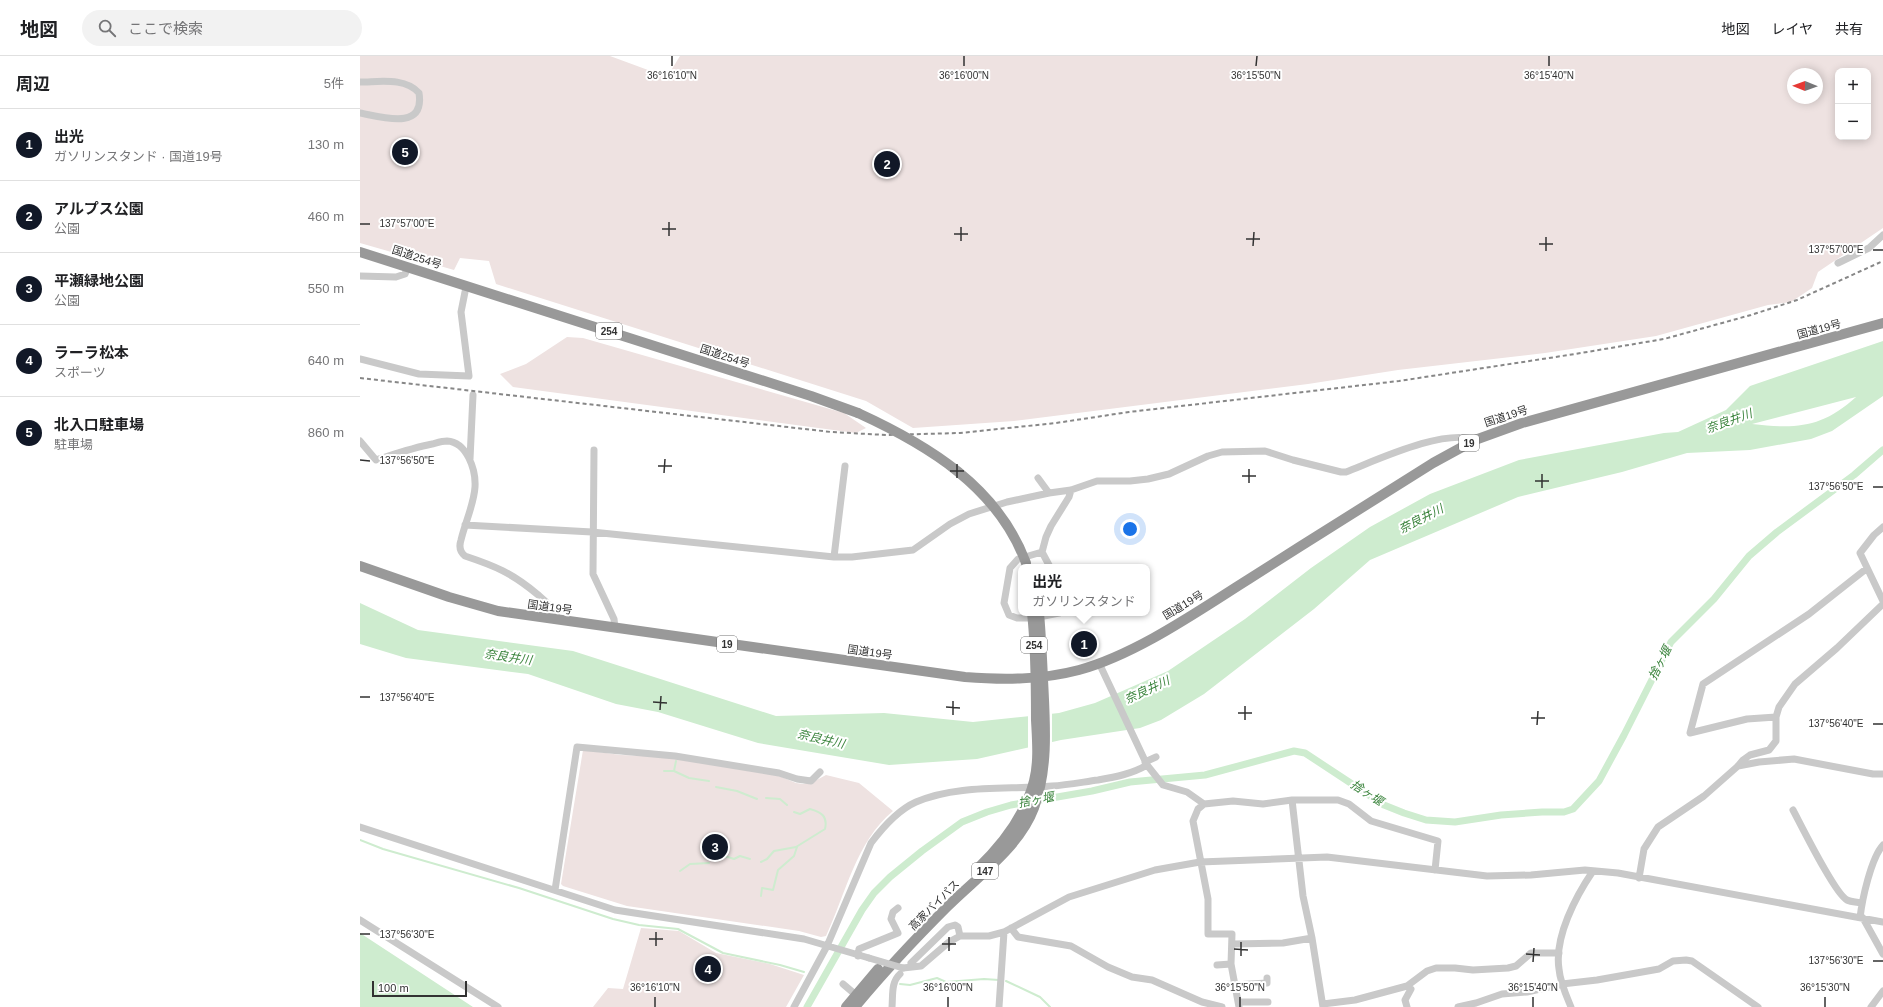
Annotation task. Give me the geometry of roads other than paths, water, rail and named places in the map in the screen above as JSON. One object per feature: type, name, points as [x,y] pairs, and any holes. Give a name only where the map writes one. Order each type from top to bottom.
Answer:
[{"type":"highway","name":"国道254号","points":[[360,252],[408,266],[804,394],[858,413],[896,431],[926,448],[972,483],[1003,516],[1018,541],[1026,564]]},
{"type":"highway","name":"国道19号","points":[[360,566],[474,605],[498,611],[965,677],[1040,683],[1099,663],[1135,647],[1185,618],[1433,463],[1475,440],[1500,430],[1565,411],[1883,323]]},
{"type":"highway","name":"254","points":[[1035,616],[1040,683]]},
{"type":"highway","name":"高家バイパス","points":[[855,1007],[886,971],[946,908],[1009,847],[1020,834],[1037,786],[1036,756],[1040,683]]},
{"type":"highway","name":"高家バイパス","points":[[846,1007],[928,917],[991,856],[1029,809]]},
{"type":"street","points":[[360,82],[392,82],[409,85],[419,93],[420,103],[418,110],[411,117],[403,119],[360,113]]},
{"type":"street","points":[[1838,263],[1869,248],[1883,235]]},
{"type":"street","points":[[360,276],[396,277],[405,274],[408,266]]},
{"type":"street","points":[[360,359],[419,374],[469,376],[460,312],[465,292]]},
{"type":"street","points":[[470,459],[473,395]]},
{"type":"street","points":[[464,525],[592,532],[834,557],[852,557],[913,550],[950,524],[969,514],[1007,502],[1071,490],[1097,481],[1130,481],[1148,479],[1169,474],[1208,456],[1231,450],[1265,451],[1293,460],[1346,472],[1406,449],[1448,438],[1463,436],[1475,440]]},
{"type":"street","points":[[360,441],[376,460],[418,446],[447,441],[465,452],[470,459],[475,472],[475,487],[460,544],[465,556],[505,570],[520,580],[554,610],[556,620]]},
{"type":"street","points":[[594,450],[592,574],[614,619],[614,628]]},
{"type":"street","points":[[834,557],[845,466]]},
{"type":"street","points":[[1038,478],[1049,493]]},
{"type":"street","points":[[1048,564],[1042,552],[1051,526],[1069,497],[1071,490]]},
{"type":"street","points":[[1639,878],[1644,850],[1658,827],[1704,796],[1750,755],[1764,753],[1774,745],[1777,732],[1776,717],[1779,707],[1796,684],[1837,648],[1883,604],[1860,553],[1874,535],[1883,527]]},
{"type":"street","points":[[1029,616],[1017,618],[1010,615],[1004,603],[1010,568],[1018,559],[1042,552]]},
{"type":"street","points":[[1776,717],[1747,719],[1690,733],[1703,684],[1809,614],[1866,569]]},
{"type":"street","points":[[1099,663],[1145,761],[1163,785],[1187,792],[1204,804]]},
{"type":"street","points":[[555,890],[577,747],[675,756],[779,773],[804,781],[811,781],[820,772]]},
{"type":"street","points":[[794,1007],[830,947],[871,843],[878,833],[900,812],[915,803],[950,793],[1037,786],[1112,777],[1130,773],[1145,761],[1156,757]]},
{"type":"street","points":[[1738,766],[1760,762],[1794,759],[1873,774],[1883,774]]},
{"type":"street","points":[[1292,800],[1303,896],[1312,938],[1323,1005],[1355,1000],[1407,986],[1427,971],[1436,968],[1473,970],[1508,968],[1516,966],[1531,953],[1559,953]]},
{"type":"street","points":[[1268,1002],[1239,1004],[1231,964],[1233,944],[1232,934],[1208,934],[1208,899],[1193,821],[1198,808],[1204,804],[1233,801],[1263,804],[1292,800],[1338,800],[1349,804],[1371,821],[1438,841],[1435,870]]},
{"type":"street","points":[[1793,810],[1825,871],[1839,891],[1846,900],[1862,903]]},
{"type":"street","points":[[360,827],[615,910],[788,936],[869,958],[899,973]]},
{"type":"street","points":[[1883,845],[1876,857],[1862,903],[1862,918],[1883,954]]},
{"type":"street","points":[[886,971],[899,973],[921,966],[949,942],[960,936],[989,936],[1004,932],[1069,897],[1155,870],[1200,862],[1299,857],[1327,857],[1487,876],[1531,876],[1585,870],[1618,873],[1883,922]]},
{"type":"street","points":[[1571,1007],[1562,984],[1558,968],[1559,953],[1566,922],[1582,888],[1593,871]]},
{"type":"street","points":[[858,956],[859,949],[898,933],[891,920],[893,912],[898,908]]},
{"type":"street","points":[[360,920],[498,1007]]},
{"type":"street","points":[[912,963],[948,928],[955,925],[958,927],[960,936]]},
{"type":"street","points":[[1012,928],[1018,937],[1071,946],[1087,957],[1114,970],[1132,977],[1152,980],[1202,1002],[1222,1007]]},
{"type":"street","points":[[999,1007],[1004,932]]},
{"type":"street","points":[[1233,944],[1283,943],[1312,938]]},
{"type":"street","points":[[1458,1007],[1476,1003],[1502,994],[1527,992],[1562,984],[1597,980],[1659,969],[1673,961],[1686,960],[1692,961],[1758,1007]]},
{"type":"street","points":[[1217,965],[1231,964]]},
{"type":"street","points":[[892,1007],[899,973]]},
{"type":"street","points":[[1234,984],[1267,983],[1267,978]]},
{"type":"street","points":[[843,984],[856,995]]},
{"type":"street","points":[[1407,986],[1411,989],[1406,1000],[1407,1007]]},
{"type":"street","points":[[1871,1007],[1883,991]]},
{"type":"water","name":"奈良井川","points":[[1883,341],[1883,396],[1832,431],[1811,439],[1750,450],[1687,453],[1622,472],[1518,497],[1370,560],[1314,609],[1204,694],[1161,720],[1140,728],[1061,740],[977,759],[889,765],[758,743],[658,712],[616,704],[528,674],[406,658],[360,644],[360,603],[418,630],[573,651],[776,716],[884,713],[973,722],[1059,713],[1095,703],[1168,671],[1245,619],[1311,568],[1370,527],[1430,494],[1519,460],[1664,433],[1678,432],[1726,410],[1750,386]],"holes":[[[1856,397],[1832,415],[1808,424],[1795,426],[1768,426],[1752,424]]]},
{"type":"water","points":[[360,933],[473,1007],[360,1007]]},
{"type":"waterway","name":"捨ヶ堰","points":[[807,1007],[862,910],[874,893],[890,877],[922,851],[962,822],[987,812],[1011,805],[1092,791],[1130,782],[1205,775],[1294,751],[1305,753],[1384,805],[1426,820],[1455,822],[1501,815],[1564,812],[1573,809],[1599,781],[1671,642],[1714,599],[1749,556],[1777,532],[1854,475],[1883,450]]},
{"type":"waterway","points":[[676,761],[674,771],[689,778],[709,781]]},
{"type":"waterway","points":[[664,771],[674,771]]},
{"type":"waterway","points":[[716,787],[737,791],[757,799]]},
{"type":"waterway","points":[[766,798],[780,799],[787,805]]},
{"type":"waterway","points":[[761,862],[767,859],[774,851],[796,847],[825,829],[825,821],[823,815],[820,813],[810,809],[800,814],[794,812]]},
{"type":"waterway","points":[[360,840],[383,849],[519,888],[613,919],[639,925],[678,929],[723,953],[780,965],[804,972]]},
{"type":"waterway","points":[[761,896],[762,888],[773,890],[778,870],[794,856],[797,847]]},
{"type":"waterway","points":[[716,856],[734,859],[740,856],[750,859]]},
{"type":"waterway","points":[[680,871],[690,864],[709,863]]},
{"type":"waterway","points":[[900,984],[910,985],[937,978],[946,982],[984,979],[999,980]]},
{"type":"waterway","points":[[1006,981],[1040,997],[1050,1007]]},
{"type":"railway","points":[[360,378],[831,432],[886,435],[960,433],[1056,423],[1129,412],[1399,381],[1664,339],[1751,315],[1797,300],[1883,261]]},
{"type":"place","name":"北入口駐車場","points":[[405,152]]},
{"type":"place","name":"アルプス公園","points":[[887,164]]},
{"type":"place","name":"出光","points":[[1084,644]]},
{"type":"place","name":"平瀬緑地公園","points":[[715,847]]},
{"type":"place","name":"ラーラ松本","points":[[708,969]]}]
